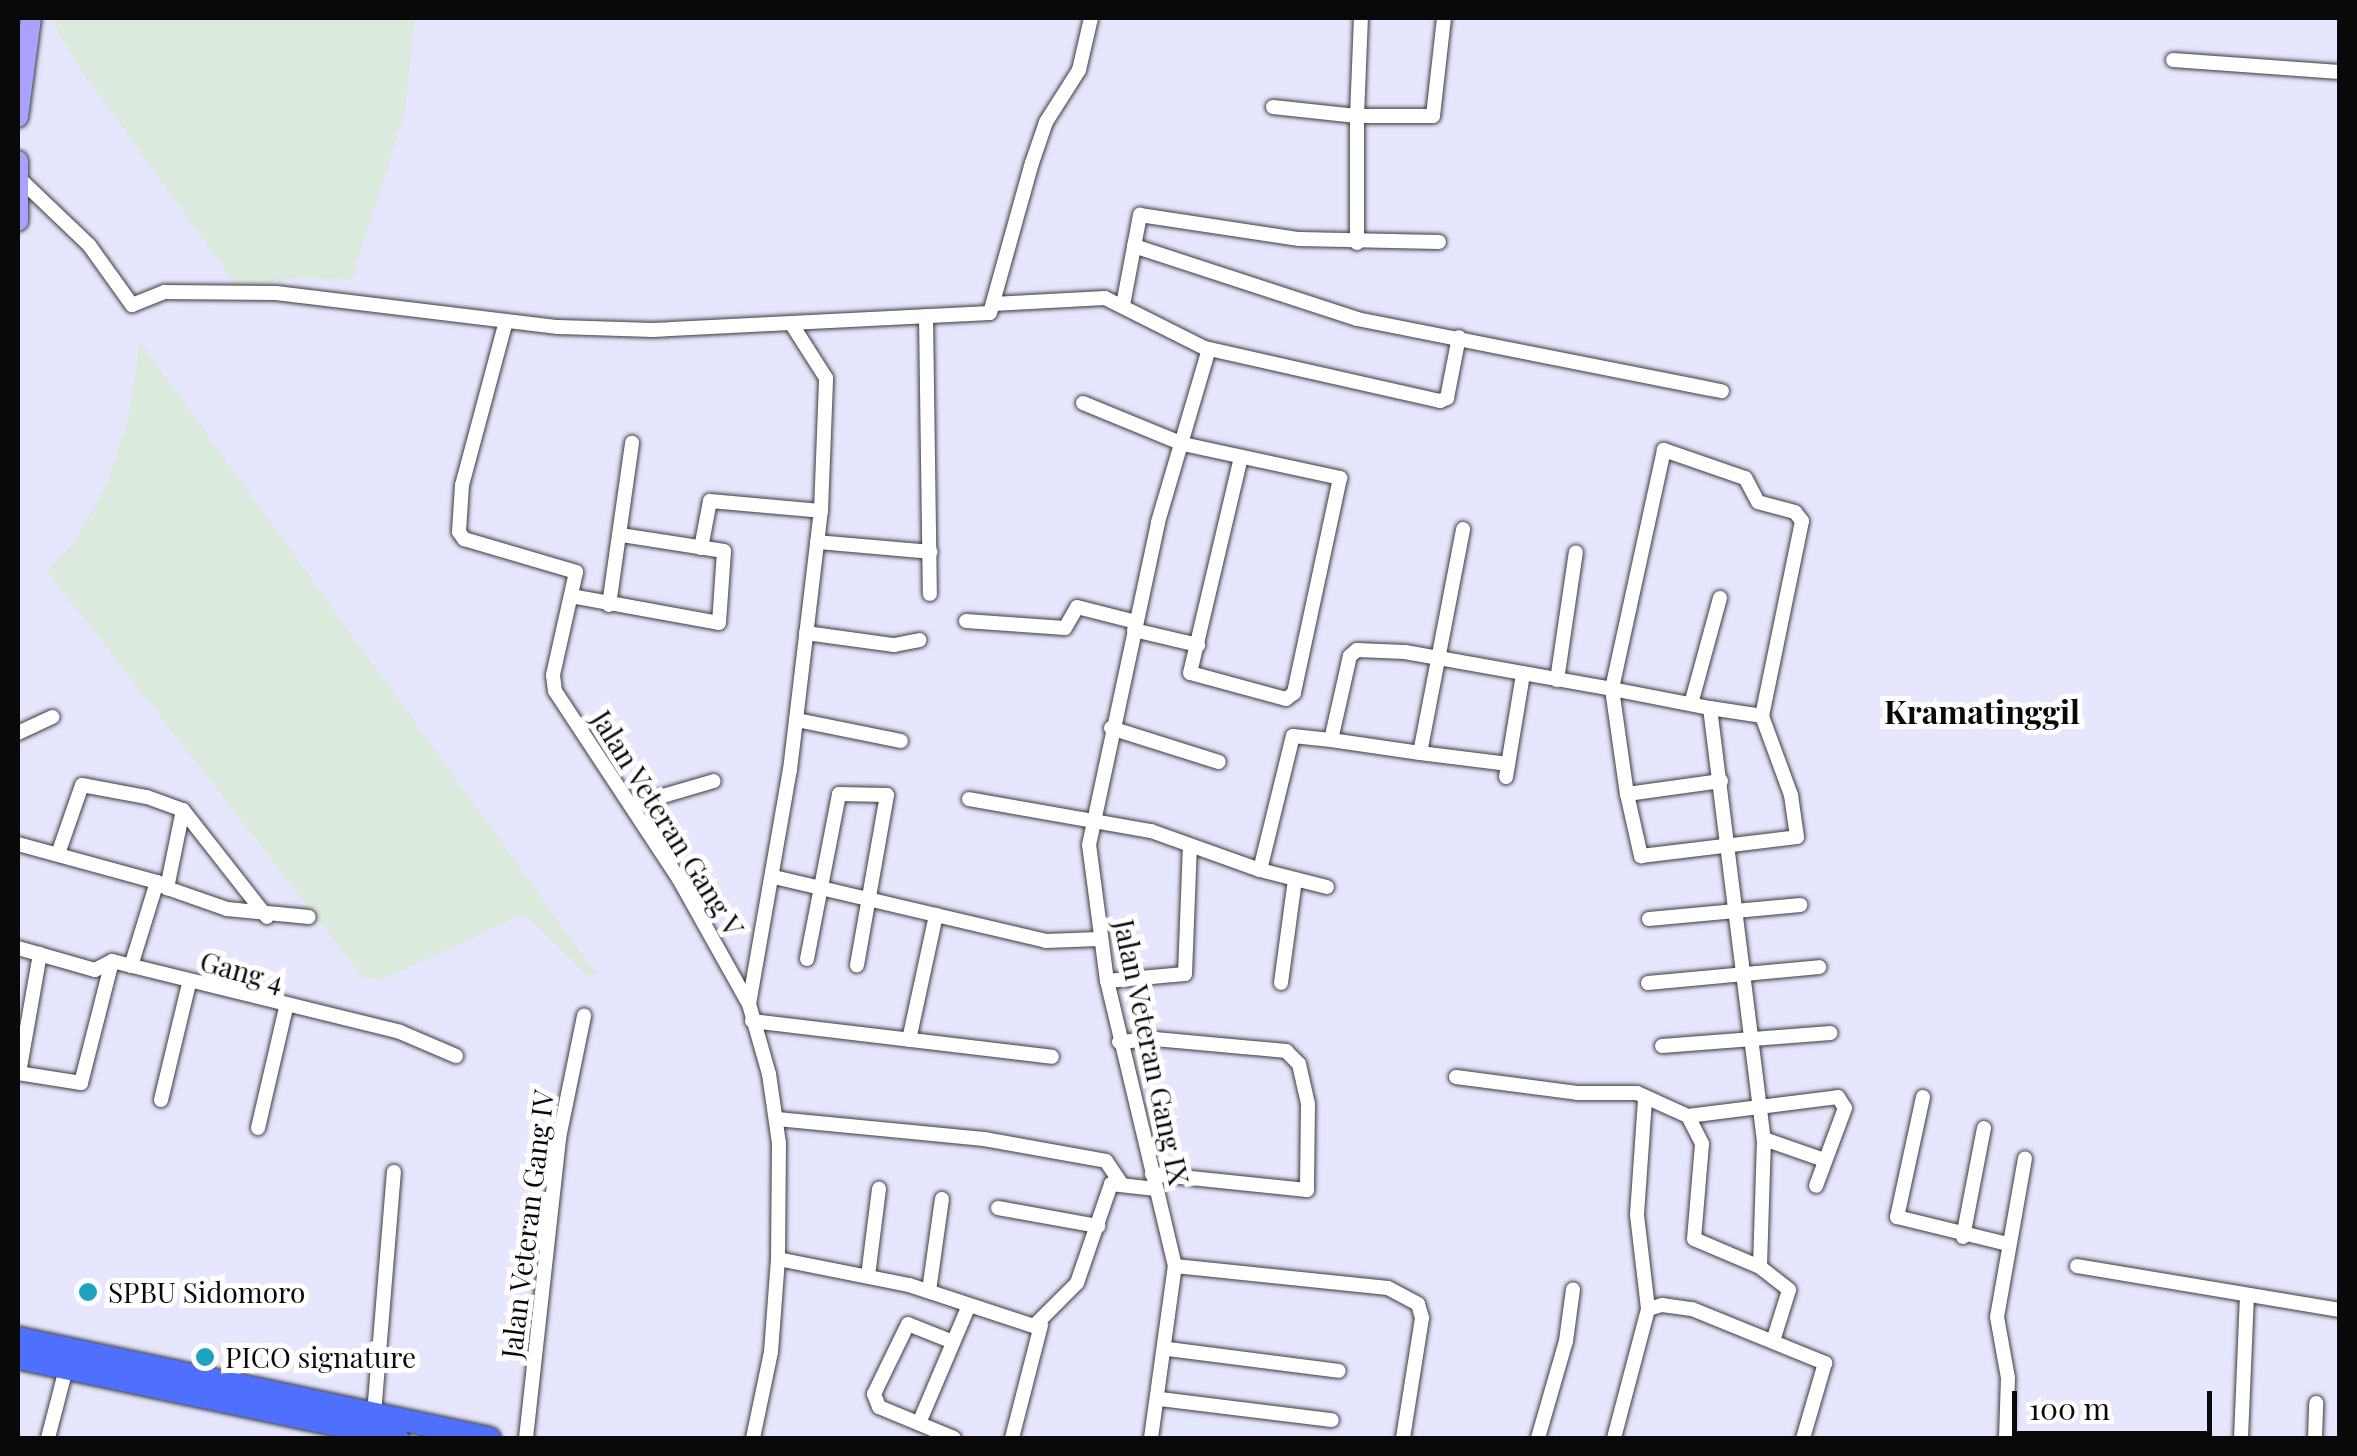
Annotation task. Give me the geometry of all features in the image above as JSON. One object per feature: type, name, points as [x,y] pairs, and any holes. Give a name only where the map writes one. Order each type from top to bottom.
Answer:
[{"type":"highway","points":[[18,1338],[490,1438]]},
{"type":"highway","points":[[18,1358],[398,1438]]},
{"type":"main road","points":[[18,116],[31,18]]},
{"type":"main road","points":[[18,221],[20,171]]},
{"type":"street","points":[[20,171],[89,245],[132,306],[164,292],[276,293],[506,321],[653,330],[990,313],[1046,122],[1079,70],[1091,18]]},
{"type":"street","points":[[1357,243],[1361,18]]},
{"type":"street","points":[[1273,107],[1357,116],[1433,116],[1444,18]]},
{"type":"street","points":[[2173,60],[2340,72]]},
{"type":"street","points":[[1123,305],[1138,217],[1144,214],[1357,243],[1439,242]]},
{"type":"street","points":[[1134,246],[1299,305],[1722,391]]},
{"type":"street","points":[[993,304],[1084,296],[1123,305],[1209,349],[1440,401],[1447,398],[1459,337]]},
{"type":"street","points":[[926,316],[930,594]]},
{"type":"street","points":[[506,321],[462,485],[460,532],[464,540],[574,569],[571,596],[715,626],[724,551],[622,535]]},
{"type":"street","points":[[749,1004],[774,877],[822,510],[826,378],[791,323]]},
{"type":"street","name":"Jalan Veteran Gang IX","points":[[1151,1438],[1168,1349],[1175,1266],[1106,981],[1090,820],[1135,626],[1209,349]]},
{"type":"street","points":[[1084,403],[1183,444],[1342,480],[1294,693],[1286,699],[1193,678],[1240,457]]},
{"type":"street","points":[[610,605],[632,444]]},
{"type":"street","points":[[1670,450],[1746,478],[1758,502],[1795,512],[1802,520],[1762,716],[1792,795],[1797,837],[1732,848],[1640,856],[1612,689],[1662,454],[1670,450]]},
{"type":"street","points":[[701,548],[710,500],[822,510]]},
{"type":"street","points":[[1420,753],[1463,528]]},
{"type":"street","points":[[818,542],[931,552]]},
{"type":"street","points":[[1557,680],[1576,552]]},
{"type":"street","name":"Jalan Veteran Gang V","points":[[571,596],[555,691],[632,805],[749,1004],[777,1119],[778,1259],[771,1352],[753,1438]]},
{"type":"street","points":[[1690,704],[1720,598]]},
{"type":"street","points":[[966,622],[1066,628],[1077,607],[1198,645]]},
{"type":"street","points":[[806,633],[894,645],[920,640]]},
{"type":"street","points":[[1331,740],[1352,652],[1440,659],[1762,716]]},
{"type":"street","points":[[1260,870],[1293,736],[1420,753],[1507,770],[1523,674]]},
{"type":"street","points":[[1710,708],[1740,910],[1750,1040],[1764,1139],[1760,1267]]},
{"type":"street","points":[[18,733],[52,717]]},
{"type":"street","points":[[797,720],[901,741]]},
{"type":"street","points":[[1112,728],[1219,762]]},
{"type":"street","points":[[632,805],[714,781]]},
{"type":"street","points":[[1627,794],[1721,781]]},
{"type":"street","points":[[58,854],[85,784],[184,810],[267,917]]},
{"type":"street","points":[[807,960],[839,794],[887,795],[857,964]]},
{"type":"street","points":[[969,798],[1090,820],[1327,887]]},
{"type":"street","points":[[130,966],[162,885],[184,810]]},
{"type":"street","points":[[18,844],[267,917],[309,917]]},
{"type":"street","points":[[1106,981],[1185,974],[1190,846]]},
{"type":"street","points":[[774,877],[1046,941],[1099,940]]},
{"type":"street","points":[[1281,983],[1295,880]]},
{"type":"street","points":[[1649,920],[1800,905]]},
{"type":"street","points":[[909,1040],[936,915]]},
{"type":"street","name":"Gang 4","points":[[18,948],[95,970],[112,961],[286,1008],[400,1032],[456,1056]]},
{"type":"street","points":[[40,954],[18,1073],[81,1082],[112,961]]},
{"type":"street","points":[[1648,983],[1819,967]]},
{"type":"street","points":[[161,1100],[188,983]]},
{"type":"street","points":[[258,1128],[286,1008]]},
{"type":"street","name":"Jalan Veteran Gang IV","points":[[526,1438],[558,1138],[584,1016]]},
{"type":"street","points":[[752,1021],[1052,1058]]},
{"type":"street","points":[[1662,1046],[1830,1033]]},
{"type":"street","points":[[1119,1042],[1156,1039],[1286,1051],[1300,1064],[1308,1104],[1307,1190],[1152,1174]]},
{"type":"street","points":[[1456,1077],[1577,1093],[1637,1093],[1697,1123],[1702,1144],[1694,1239],[1760,1267],[1788,1286],[1773,1341]]},
{"type":"street","points":[[1923,1097],[1897,1217],[2008,1244]]},
{"type":"street","points":[[1688,1116],[1843,1098],[1816,1186]]},
{"type":"street","points":[[1614,1438],[1648,1308],[1637,1215],[1645,1100]]},
{"type":"street","points":[[777,1119],[984,1139],[1088,1158],[1111,1163],[1120,1182]]},
{"type":"street","points":[[1963,1236],[1984,1128]]},
{"type":"street","points":[[1764,1139],[1824,1160]]},
{"type":"street","points":[[2006,1438],[2008,1378],[1996,1327],[2025,1158]]},
{"type":"street","points":[[374,1414],[394,1172]]},
{"type":"street","points":[[1012,1438],[1041,1325],[1077,1283],[1109,1190],[1120,1182],[1156,1190]]},
{"type":"street","points":[[868,1276],[878,1189]]},
{"type":"street","points":[[928,1291],[942,1199]]},
{"type":"street","points":[[998,1208],[1098,1226]]},
{"type":"street","points":[[778,1259],[928,1291],[1041,1325]]},
{"type":"street","points":[[1175,1266],[1388,1288],[1418,1304],[1422,1318],[1403,1438]]},
{"type":"street","points":[[2077,1266],[2340,1310]]},
{"type":"street","points":[[1538,1438],[1566,1340],[1573,1290]]},
{"type":"street","points":[[2240,1438],[2247,1296]]},
{"type":"street","points":[[920,1423],[969,1305]]},
{"type":"street","points":[[1648,1308],[1692,1310],[1826,1363],[1803,1438]]},
{"type":"street","points":[[952,1342],[908,1324],[874,1394],[879,1407],[954,1438]]},
{"type":"street","points":[[1168,1349],[1340,1371]]},
{"type":"street","points":[[48,1438],[66,1368]]},
{"type":"street","points":[[1160,1399],[1332,1420]]},
{"type":"street","points":[[2315,1438],[2316,1403]]},
{"type":"shaded area","points":[[51,18],[415,18],[405,112],[352,280],[300,278],[237,287],[76,63]]},
{"type":"shaded area","points":[[140,341],[597,974],[589,978],[524,914],[382,980],[363,978],[47,571],[71,546],[104,490],[128,418]]},
{"type":"place","name":"SPBU Sidomoro","points":[[88,1292]]},
{"type":"place","name":"PICO signature","points":[[205,1357]]},
{"type":"district","name":"Kramatinggil","points":[[1982,711]]}]
